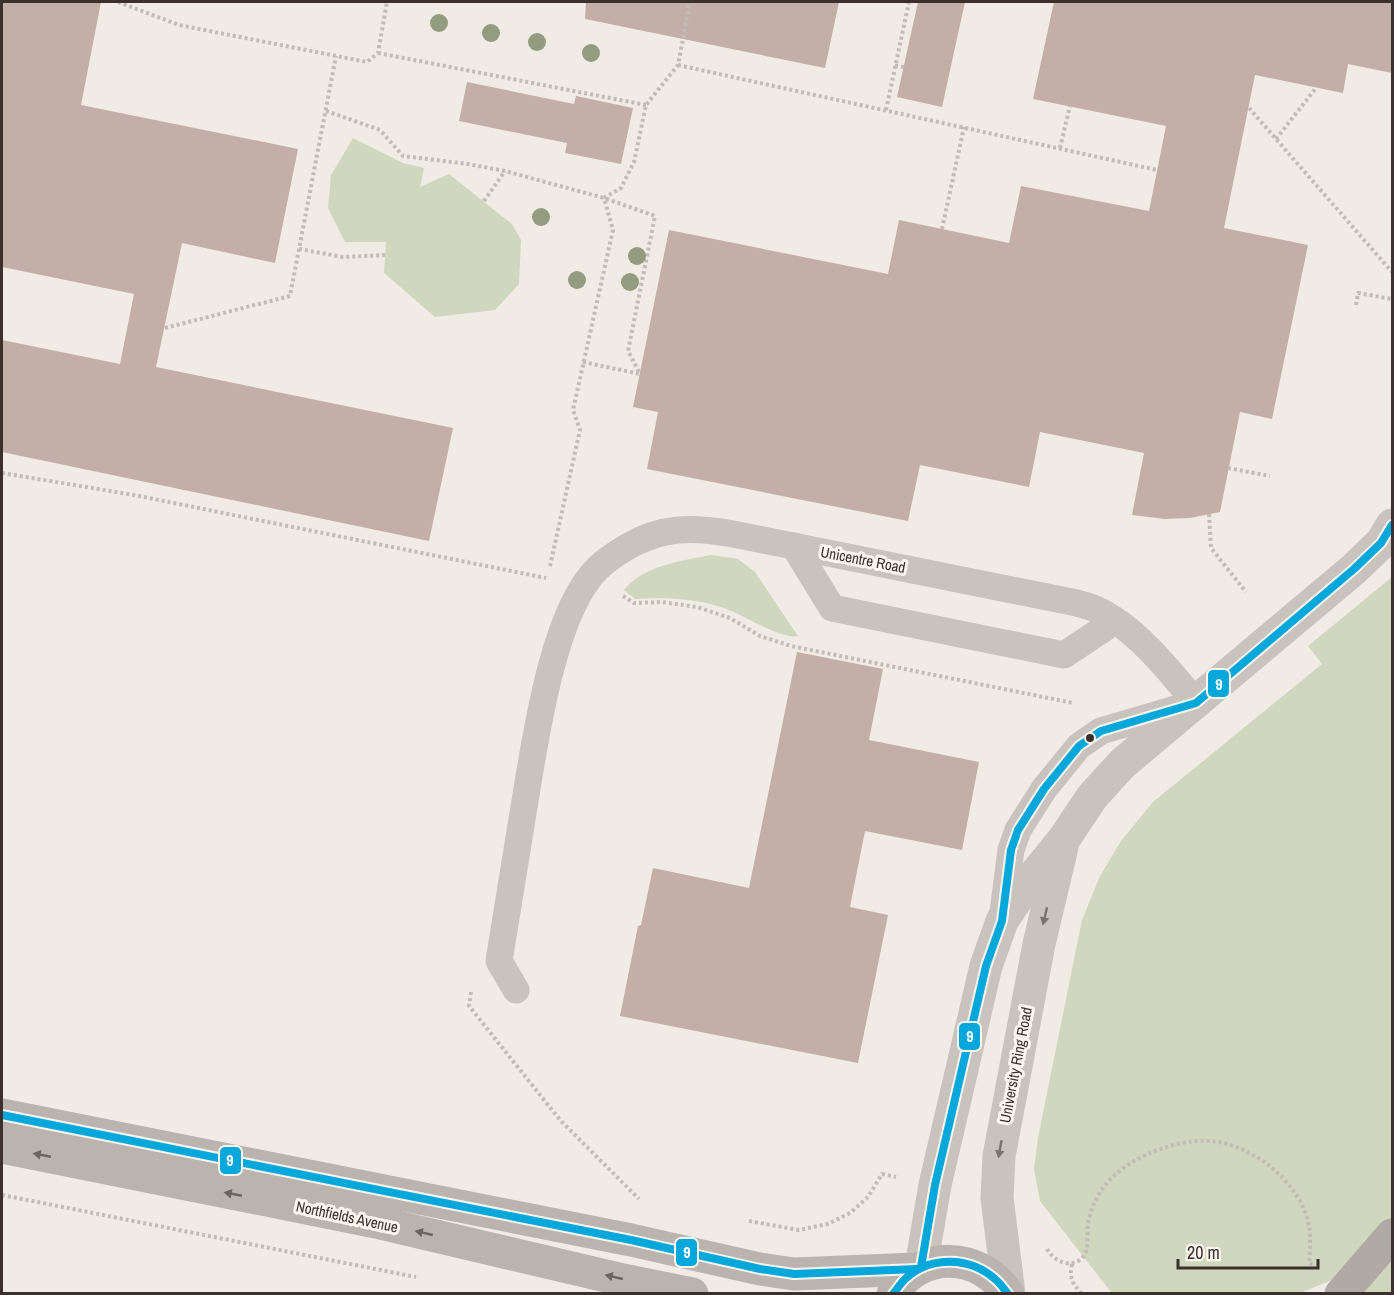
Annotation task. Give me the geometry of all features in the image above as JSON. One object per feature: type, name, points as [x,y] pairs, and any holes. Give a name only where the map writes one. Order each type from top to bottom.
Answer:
[{"type":"highway","points":[[1341,1293],[1392,1235]]},
{"type":"main road","points":[[2,1115],[631,1240],[760,1269],[794,1274],[919,1268],[946,1261],[970,1264],[992,1276],[1008,1293]]},
{"type":"main road","name":"Northfields Avenue","points":[[2,1147],[376,1222],[623,1280],[692,1293]]},
{"type":"main road","points":[[893,1293],[919,1268]]},
{"type":"street","name":"University Ring Road","points":[[919,1268],[935,1185],[986,966],[1002,921],[1024,888],[1064,839],[1092,796],[1122,764],[1354,569],[1381,543],[1392,525]]},
{"type":"street","name":"University Ring Road","points":[[1008,1293],[997,1197],[999,1156],[1039,944],[1064,839]]},
{"type":"lane","name":"Unicentre Road","points":[[516,990],[499,961],[543,704],[555,655],[568,617],[583,586],[596,569],[612,556],[652,534],[705,529],[1077,603],[1095,609],[1116,621],[1137,638],[1160,660],[1196,703]]},
{"type":"lane","points":[[794,546],[832,608],[1064,655],[1116,621]]},
{"type":"lane","points":[[1002,921],[1011,850],[1018,830],[1044,789],[1079,746],[1101,731],[1196,703]]},
{"type":"path","points":[[118,2],[179,25],[367,62],[378,53],[387,2]]},
{"type":"path","points":[[378,53],[646,105],[678,64],[690,2]]},
{"type":"path","points":[[886,110],[909,2]]},
{"type":"path","points":[[165,328],[290,296],[336,56]]},
{"type":"path","points":[[678,64],[1157,170]]},
{"type":"path","points":[[895,66],[904,67]]},
{"type":"path","points":[[1276,139],[1316,88]]},
{"type":"path","points":[[1060,148],[1070,106]]},
{"type":"path","points":[[1249,108],[1392,273]]},
{"type":"path","points":[[326,111],[380,130],[403,156],[505,171],[604,198],[655,216],[628,351],[640,374],[583,362]]},
{"type":"path","points":[[942,229],[964,127]]},
{"type":"path","points":[[484,201],[505,171]]},
{"type":"path","points":[[299,249],[343,257],[384,255]]},
{"type":"path","points":[[1356,305],[1359,293],[1392,299]]},
{"type":"path","points":[[1228,468],[1270,476]]},
{"type":"path","points":[[2,473],[134,495],[583,586],[620,595],[634,603],[662,602],[697,607],[730,618],[760,636],[791,646],[835,657],[1078,704]]},
{"type":"path","points":[[1209,514],[1211,548],[1246,592]]},
{"type":"path","points":[[1082,1293],[1075,1287],[1070,1275],[1071,1263],[1082,1259],[1087,1248],[1088,1225],[1092,1208],[1100,1191],[1113,1176],[1132,1162],[1151,1153],[1193,1142],[1211,1141],[1247,1152],[1260,1159],[1284,1180],[1304,1208],[1310,1227],[1309,1263]]},
{"type":"path","points":[[741,1220],[799,1230],[828,1224],[850,1213],[868,1197],[882,1174]]},
{"type":"path","points":[[2,1195],[424,1279]]},
{"type":"green space","points":[[353,138],[403,163],[424,168],[420,187],[449,174],[512,224],[521,240],[519,284],[495,310],[435,317],[384,273],[386,242],[345,242],[328,208],[331,175]]},
{"type":"green space","points":[[711,555],[738,559],[755,572],[798,636],[782,634],[732,611],[702,602],[680,599],[635,599],[624,590],[642,575],[664,565]]},
{"type":"green space","points":[[1392,577],[1392,1293],[1363,1293],[1383,1259],[1300,1293],[1116,1294],[1111,1292],[1040,1201],[1034,1169],[1038,1138],[1082,920],[1100,876],[1121,841],[1153,802],[1322,664],[1308,646]]},
{"type":"building","points":[[2,2],[101,2],[81,105],[298,149],[275,263],[182,243],[156,367],[453,428],[429,541],[2,452],[2,340],[120,364],[134,294],[2,267]]},
{"type":"building","points":[[586,2],[839,2],[825,68],[585,19]]},
{"type":"building","points":[[918,2],[965,2],[942,107],[897,97]]},
{"type":"building","points":[[1054,2],[1392,2],[1392,73],[1348,64],[1343,93],[1255,75],[1224,228],[1308,245],[1272,419],[1240,412],[1220,512],[1190,518],[1165,519],[1132,515],[1144,453],[1040,432],[1029,487],[920,465],[908,521],[647,469],[658,412],[633,407],[669,230],[888,274],[899,220],[1009,243],[1021,186],[1149,211],[1166,126],[1033,99]]},
{"type":"building","points":[[467,82],[574,104],[576,96],[633,108],[621,164],[565,153],[567,143],[459,121]]},
{"type":"building","points":[[797,652],[883,669],[869,740],[979,762],[962,850],[865,831],[850,907],[888,915],[858,1063],[620,1016],[638,926],[641,925],[653,868],[749,888]]},
{"type":"transit line","name":"9","points":[[921,1267],[935,1185],[986,966],[1002,921],[1011,850],[1018,830],[1044,789],[1079,746],[1101,731],[1196,703],[1354,569],[1381,543],[1392,525]]},
{"type":"transit line","name":"9","points":[[2,1115],[631,1240],[760,1269],[794,1274],[917,1269]]},
{"type":"transit line","name":"9","points":[[893,1294],[915,1271],[938,1263],[950,1262],[974,1266],[985,1272],[1008,1294]]}]
